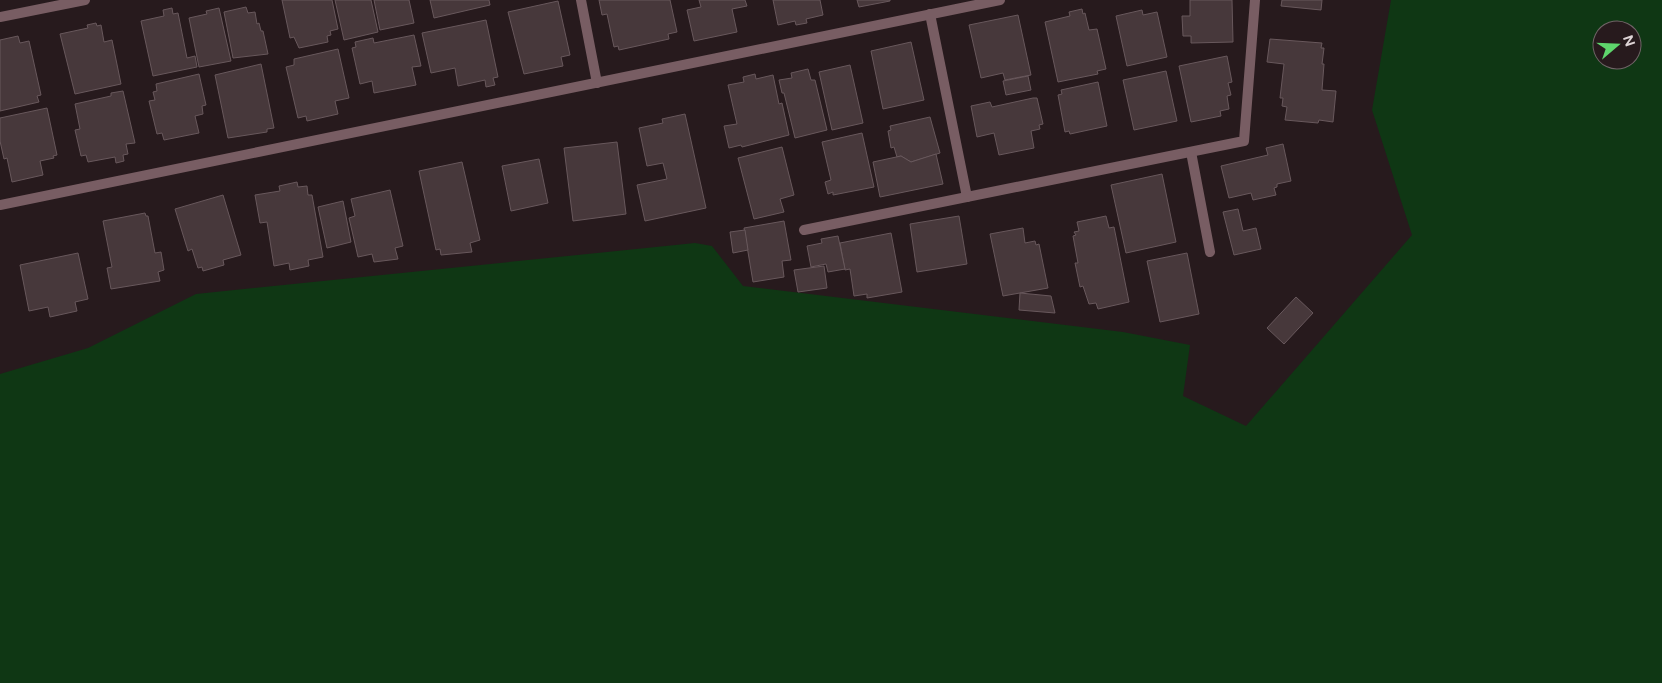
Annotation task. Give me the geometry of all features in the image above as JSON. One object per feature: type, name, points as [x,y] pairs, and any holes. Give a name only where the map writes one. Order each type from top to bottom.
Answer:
[{"type":"street","points":[[0,17],[85,0]]},
{"type":"street","points":[[581,0],[597,82]]},
{"type":"street","points":[[0,205],[1000,0]]},
{"type":"street","points":[[804,230],[1244,141],[1255,0]]},
{"type":"street","points":[[930,14],[968,197]]},
{"type":"street","points":[[1191,152],[1210,252]]},
{"type":"green space","points":[[1391,0],[1662,0],[1662,683],[0,683],[0,374],[88,348],[196,294],[695,243],[712,246],[743,286],[1123,332],[1190,345],[1183,396],[1246,426],[1412,235],[1372,110]]},
{"type":"building","points":[[282,0],[332,0],[338,29],[330,31],[331,35],[327,36],[328,42],[299,48],[294,37],[290,38]]},
{"type":"building","points":[[335,0],[371,0],[378,32],[344,40]]},
{"type":"building","points":[[374,0],[409,0],[414,23],[380,30]]},
{"type":"building","points":[[430,0],[489,0],[490,5],[434,18]]},
{"type":"building","points":[[599,0],[670,0],[677,32],[668,34],[669,39],[619,50],[618,46],[614,47],[607,14],[602,15]]},
{"type":"building","points":[[699,0],[745,0],[747,6],[732,9],[737,32],[694,41],[687,10],[701,7]]},
{"type":"building","points":[[773,0],[820,0],[823,15],[806,19],[807,23],[796,25],[795,21],[778,25]]},
{"type":"building","points":[[857,0],[890,0],[890,1],[859,7]]},
{"type":"building","points":[[1190,0],[1232,0],[1233,42],[1191,43],[1191,36],[1183,36],[1182,16],[1190,16]]},
{"type":"building","points":[[1282,0],[1322,0],[1321,10],[1281,6]]},
{"type":"building","points":[[558,1],[570,55],[561,57],[563,66],[524,74],[508,12]]},
{"type":"building","points":[[246,7],[248,13],[255,12],[257,24],[259,23],[261,31],[263,31],[268,54],[233,58],[224,12]]},
{"type":"building","points":[[172,8],[173,14],[178,13],[187,58],[195,56],[197,67],[153,76],[141,21],[164,16],[163,10]]},
{"type":"building","points":[[219,8],[231,61],[199,67],[189,18],[207,14],[206,11]]},
{"type":"building","points":[[1082,9],[1083,14],[1085,13],[1089,30],[1097,29],[1106,69],[1097,71],[1098,74],[1058,82],[1045,22],[1070,16],[1069,12]]},
{"type":"building","points":[[1142,10],[1143,15],[1157,12],[1167,57],[1127,66],[1116,16]]},
{"type":"building","points":[[1018,15],[1031,75],[1005,80],[1003,73],[981,78],[969,25]]},
{"type":"building","points":[[486,20],[498,77],[493,78],[495,85],[486,87],[485,80],[458,86],[455,68],[431,73],[422,33]]},
{"type":"building","points":[[96,23],[97,26],[101,25],[104,42],[112,40],[121,84],[75,94],[60,34],[88,28],[87,25]]},
{"type":"building","points":[[414,35],[421,66],[412,67],[416,85],[374,93],[372,81],[360,84],[352,48],[356,47],[355,42],[373,38],[374,43]]},
{"type":"building","points":[[18,36],[20,43],[29,41],[41,95],[37,96],[39,102],[0,111],[0,40]]},
{"type":"building","points":[[1270,39],[1322,43],[1321,48],[1324,48],[1322,64],[1324,64],[1322,90],[1336,91],[1333,122],[1319,120],[1318,123],[1285,120],[1287,107],[1282,106],[1283,98],[1280,98],[1284,64],[1267,62]]},
{"type":"building","points":[[911,42],[924,100],[883,109],[871,51]]},
{"type":"building","points":[[338,49],[349,98],[335,101],[338,114],[307,121],[306,116],[298,118],[286,67],[294,65],[294,59]]},
{"type":"building","points":[[1227,56],[1232,82],[1228,83],[1231,95],[1227,96],[1229,109],[1220,111],[1221,116],[1191,122],[1179,66]]},
{"type":"building","points":[[261,64],[274,128],[267,129],[267,132],[228,138],[215,75]]},
{"type":"building","points":[[850,65],[863,123],[832,130],[819,72]]},
{"type":"building","points":[[808,69],[811,80],[815,80],[827,130],[795,138],[779,80],[792,78],[791,73]]},
{"type":"building","points":[[1166,71],[1177,121],[1134,130],[1123,80]]},
{"type":"building","points":[[199,74],[206,105],[202,106],[203,114],[195,116],[199,133],[164,140],[162,133],[157,134],[149,101],[155,100],[153,92],[157,91],[156,84]]},
{"type":"building","points":[[755,74],[756,79],[773,75],[779,104],[782,103],[789,135],[742,147],[741,145],[729,148],[724,126],[737,124],[728,85],[744,82],[743,77]]},
{"type":"building","points":[[1028,76],[1031,90],[1006,95],[1003,81]]},
{"type":"building","points":[[1098,82],[1107,126],[1070,134],[1069,131],[1065,132],[1058,95],[1062,94],[1061,90]]},
{"type":"building","points":[[123,91],[135,143],[126,144],[128,154],[123,155],[124,161],[116,163],[115,157],[88,162],[86,155],[81,156],[75,130],[80,129],[75,104],[111,96],[111,93]]},
{"type":"building","points":[[1037,98],[1043,124],[1039,125],[1040,129],[1031,131],[1034,148],[999,155],[994,133],[977,137],[971,106],[990,102],[992,107]]},
{"type":"building","points":[[47,108],[57,155],[53,156],[54,158],[40,161],[43,175],[12,182],[7,158],[4,159],[0,141],[0,118]]},
{"type":"building","points":[[685,114],[706,208],[645,221],[637,185],[667,179],[663,163],[647,166],[639,128],[663,123],[662,119]]},
{"type":"building","points":[[930,117],[940,153],[911,162],[901,156],[897,157],[894,147],[891,148],[888,131],[891,130],[890,126]]},
{"type":"building","points":[[862,133],[874,187],[833,195],[833,192],[828,194],[825,182],[831,180],[822,142]]},
{"type":"building","points":[[617,142],[626,214],[573,221],[564,148]]},
{"type":"building","points":[[1283,144],[1291,181],[1277,184],[1277,187],[1274,188],[1276,195],[1253,200],[1251,193],[1229,198],[1221,166],[1268,155],[1266,148]]},
{"type":"building","points":[[782,147],[794,195],[780,199],[784,212],[754,219],[738,158]]},
{"type":"building","points":[[936,154],[943,184],[880,197],[873,162],[901,156],[911,162]]},
{"type":"building","points":[[539,159],[548,203],[511,211],[502,166]]},
{"type":"building","points":[[462,162],[480,240],[470,243],[472,252],[441,255],[440,249],[436,250],[419,171]]},
{"type":"building","points":[[1162,174],[1176,242],[1126,253],[1111,185]]},
{"type":"building","points":[[297,182],[298,187],[307,186],[308,195],[312,195],[323,257],[308,260],[309,266],[290,270],[289,263],[274,266],[267,222],[260,223],[255,195],[280,191],[279,186]]},
{"type":"building","points":[[390,190],[403,246],[395,248],[398,259],[374,262],[372,254],[358,257],[349,218],[355,216],[351,199]]},
{"type":"building","points":[[223,195],[241,255],[223,260],[224,265],[203,271],[202,267],[198,268],[192,249],[188,251],[175,209]]},
{"type":"building","points":[[343,201],[351,242],[327,248],[318,207]]},
{"type":"building","points":[[1238,209],[1243,231],[1256,228],[1261,249],[1234,255],[1223,212]]},
{"type":"building","points":[[145,213],[148,216],[155,253],[161,252],[164,270],[158,272],[160,281],[111,289],[107,268],[112,267],[103,221]]},
{"type":"building","points":[[959,216],[967,264],[917,272],[910,224]]},
{"type":"building","points":[[1106,216],[1109,228],[1114,227],[1129,302],[1098,309],[1096,303],[1089,304],[1083,286],[1080,287],[1075,263],[1078,263],[1073,236],[1076,235],[1074,232],[1079,231],[1077,222]]},
{"type":"building","points":[[784,221],[791,260],[782,261],[784,277],[753,282],[744,228]]},
{"type":"building","points":[[1023,228],[1025,243],[1035,241],[1036,245],[1039,244],[1048,288],[1003,296],[990,234]]},
{"type":"building","points":[[745,230],[748,250],[733,253],[730,232]]},
{"type":"building","points":[[891,233],[902,292],[867,298],[867,294],[854,296],[850,269],[845,270],[840,243]]},
{"type":"building","points":[[838,236],[845,269],[828,272],[826,264],[811,267],[807,246],[822,243],[821,239]]},
{"type":"building","points":[[78,253],[88,299],[75,302],[77,311],[50,317],[48,307],[29,311],[20,265]]},
{"type":"building","points":[[1187,253],[1199,314],[1160,322],[1147,261]]},
{"type":"building","points":[[824,266],[827,288],[798,292],[794,270]]},
{"type":"building","points":[[1020,293],[1051,296],[1055,313],[1019,310]]},
{"type":"building","points":[[1296,297],[1313,313],[1284,344],[1267,328]]}]
